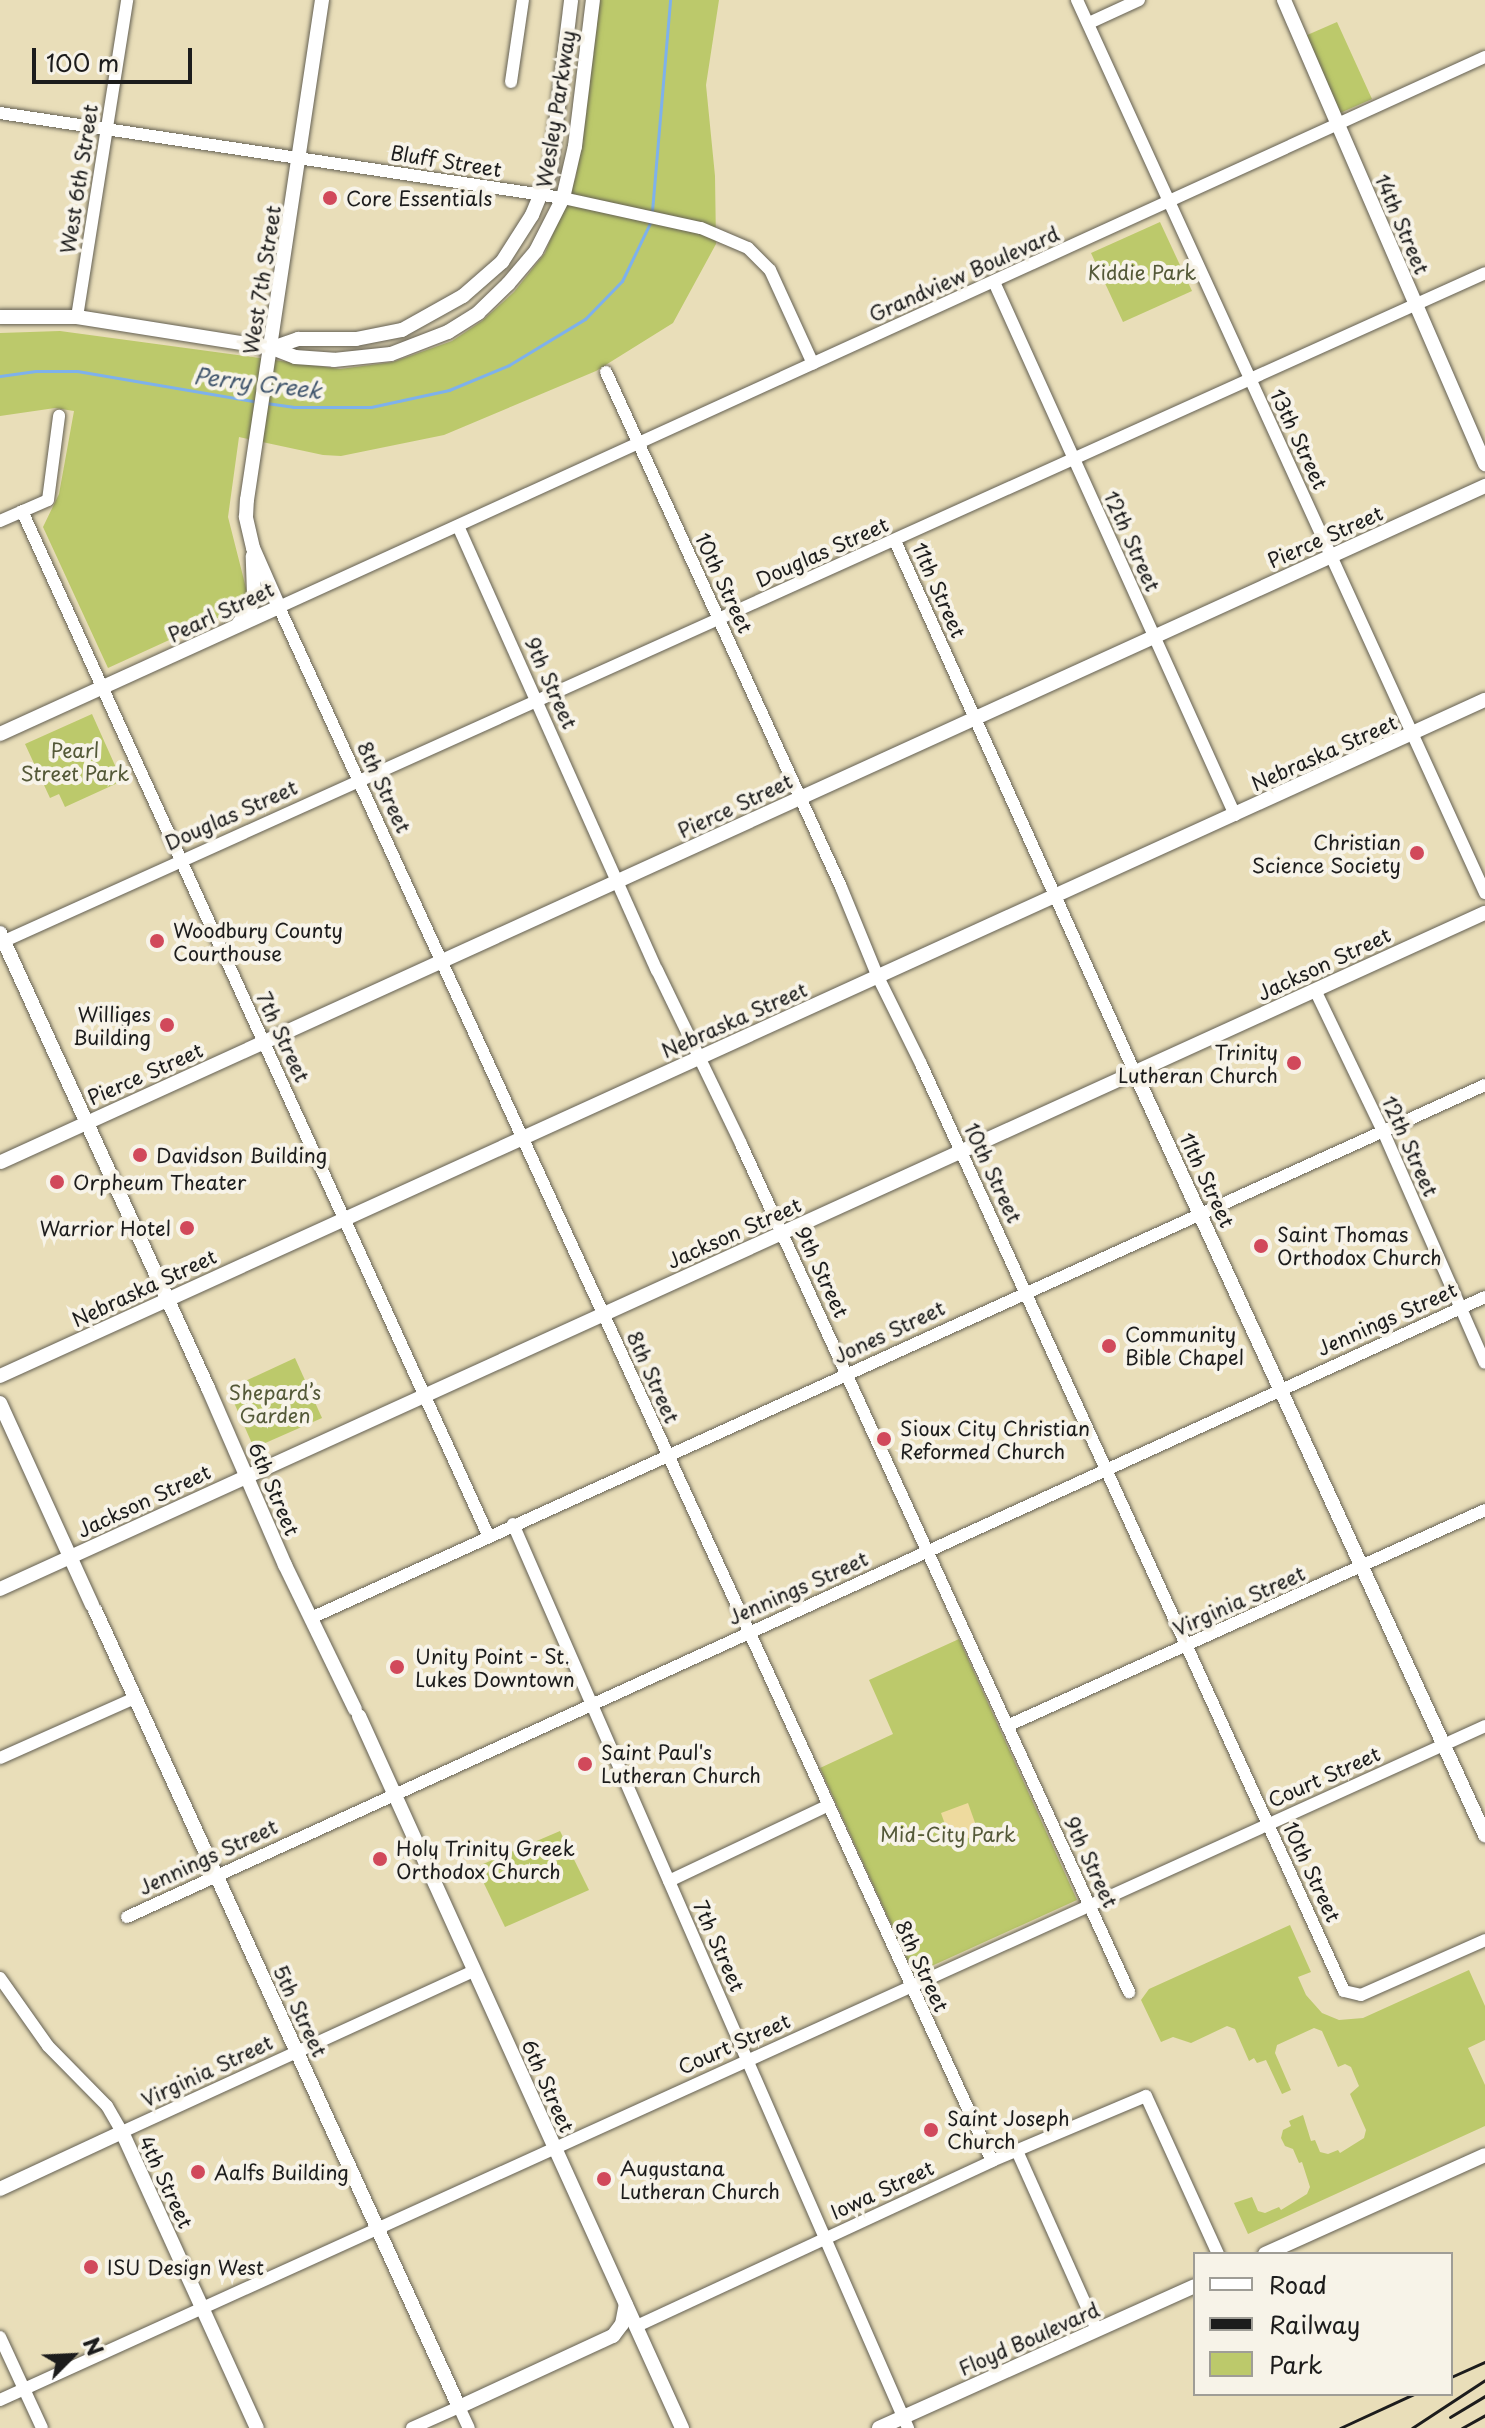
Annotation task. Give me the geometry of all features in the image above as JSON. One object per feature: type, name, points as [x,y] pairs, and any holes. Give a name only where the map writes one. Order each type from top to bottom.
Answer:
[{"type":"main road","name":"West 7th Street","points":[[279,607],[253,548],[247,508],[322,0]]},
{"type":"main road","name":"Wesley Parkway","points":[[272,348],[298,339],[381,336],[438,312],[484,280],[502,262],[541,196],[550,172],[571,0]]},
{"type":"main road","name":"Wesley Parkway","points":[[0,317],[77,317],[272,348],[295,357],[362,359],[391,354],[448,332],[478,313],[508,284],[536,251],[563,198],[575,146],[593,0]]},
{"type":"main road","name":"14th Street","points":[[1284,0],[1485,464]]},
{"type":"main road","name":"Pierce Street","points":[[1,1162],[1485,486]]},
{"type":"main road","points":[[236,627],[250,609],[254,594],[253,548]]},
{"type":"main road","name":"Pearl Street","points":[[0,734],[279,607]]},
{"type":"main road","name":"Nebraska Street","points":[[0,1376],[1485,700]]},
{"type":"main road","name":"Jackson Street","points":[[0,1589],[1485,913]]},
{"type":"main road","name":"6th Street","points":[[1,939],[682,2428]]},
{"type":"main road","name":"11th Street","points":[[1135,1073],[1485,1835]]},
{"type":"main road","name":"5th Street","points":[[0,1403],[459,2407]]},
{"type":"main road","name":"Virginia Street","points":[[0,2189],[122,2132]]},
{"type":"main road","name":"4th Street","points":[[122,2132],[257,2428]]},
{"type":"main road","points":[[1269,2252],[1485,2155]]},
{"type":"main road","name":"Floyd Boulevard","points":[[879,2428],[905,2422],[1193,2287]]},
{"type":"main road","points":[[459,2407],[613,2336],[622,2324],[626,2304]]},
{"type":"main road","points":[[613,2336],[644,2344]]},
{"type":"street","name":"West 6th Street","points":[[77,317],[127,0]]},
{"type":"street","points":[[511,82],[523,0]]},
{"type":"street","name":"13th Street","points":[[1077,0],[1485,893]]},
{"type":"street","points":[[1089,23],[1139,0]]},
{"type":"street","name":"Grandview Boulevard","points":[[458,526],[1485,57]]},
{"type":"street","name":"Bluff Street","points":[[0,113],[301,156],[563,198],[701,228],[748,248],[770,270],[813,364]]},
{"type":"street","name":"Douglas Street","points":[[1,939],[516,708],[538,703],[1485,273]]},
{"type":"street","name":"12th Street","points":[[994,282],[1152,638],[1235,815]]},
{"type":"street","name":"10th Street","points":[[606,372],[878,977],[961,1151],[1344,1991],[1361,1995],[1485,1940]]},
{"type":"street","points":[[0,521],[48,500],[59,416]]},
{"type":"street","name":"7th Street","points":[[22,511],[488,1535]]},
{"type":"street","name":"Pearl Street","points":[[279,607],[458,526]]},
{"type":"street","name":"9th Street","points":[[458,526],[698,1059],[782,1233],[1129,1992]]},
{"type":"street","name":"11th Street","points":[[895,541],[1135,1073]]},
{"type":"street","name":"8th Street","points":[[279,607],[909,1986],[992,2161]]},
{"type":"street","name":"12th Street","points":[[1315,990],[1383,1131],[1485,1363]]},
{"type":"street","name":"Jones Street","points":[[311,1618],[488,1535],[1485,1085]]},
{"type":"street","name":"Jennings Street","points":[[127,1917],[1485,1297]]},
{"type":"street","name":"Virginia Street","points":[[1007,1726],[1363,1568],[1485,1510]]},
{"type":"street","name":"7th Street","points":[[513,1524],[905,2422]]},
{"type":"street","points":[[0,1758],[135,1698]]},
{"type":"street","name":"Court Street","points":[[0,2400],[1485,1726]]},
{"type":"street","points":[[669,1881],[827,1806]]},
{"type":"street","name":"Virginia Street","points":[[122,2132],[474,1971]]},
{"type":"street","name":"4th Street","points":[[0,1978],[48,2046],[107,2106],[122,2132]]},
{"type":"street","name":"Iowa Street","points":[[637,2326],[992,2161],[1146,2096],[1217,2252]]},
{"type":"street","points":[[1017,2151],[1097,2330]]},
{"type":"street","points":[[0,2337],[42,2428]]},
{"type":"street","points":[[412,2428],[459,2407]]},
{"type":"street","name":"5th Street","points":[[459,2407],[469,2428]]},
{"type":"green space","points":[[600,0],[719,0],[706,85],[715,176],[716,244],[673,323],[596,371],[444,435],[341,456],[239,437],[228,517],[247,592],[237,609],[108,668],[43,527],[59,494],[74,411],[55,408],[0,416],[0,333],[60,331],[340,369],[393,362],[452,341],[482,321],[514,292],[545,253],[576,177]]},
{"type":"green space","points":[[1337,22],[1372,99],[1340,113],[1305,36]]},
{"type":"green space","name":"Kiddie Park","points":[[1160,222],[1192,291],[1123,322],[1091,253]]},
{"type":"green space","name":"Pearl Street Park","points":[[92,714],[122,781],[65,807],[59,794],[50,798],[25,744]]},
{"type":"green space","name":"Shepard’s Garden","points":[[295,1358],[322,1418],[254,1448],[228,1389]]},
{"type":"green space","name":"Mid-City Park","points":[[959,1639],[1077,1900],[914,1974],[820,1768],[893,1734],[869,1680]]},
{"type":"green space","points":[[560,1831],[589,1890],[505,1927],[476,1867]]},
{"type":"green space","points":[[1290,1925],[1311,1972],[1298,1977],[1306,1995],[1322,2013],[1339,2020],[1363,2018],[1469,1970],[1485,2006],[1485,2040],[1468,2048],[1485,2085],[1485,2126],[1248,2234],[1234,2203],[1252,2197],[1258,2211],[1265,2213],[1279,2207],[1281,2210],[1307,2194],[1310,2187],[1302,2162],[1299,2163],[1293,2149],[1285,2146],[1281,2138],[1283,2130],[1291,2126],[1289,2121],[1303,2115],[1311,2141],[1315,2140],[1320,2152],[1328,2154],[1338,2150],[1340,2153],[1364,2138],[1366,2130],[1350,2094],[1359,2086],[1351,2067],[1345,2064],[1338,2067],[1322,2031],[1314,2028],[1277,2045],[1275,2053],[1291,2090],[1282,2094],[1266,2060],[1257,2063],[1254,2058],[1249,2061],[1235,2029],[1227,2026],[1191,2043],[1173,2037],[1161,2042],[1141,2000],[1149,1989]]},
{"type":"sand","points":[[968,1803],[979,1834],[952,1844],[941,1813]]},
{"type":"waterway","name":"Perry Creek","points":[[652,211],[670,0]]},
{"type":"waterway","name":"Perry Creek","points":[[266,403],[293,407],[371,407],[449,390],[509,365],[585,319],[622,281],[650,223]]},
{"type":"waterway","name":"Perry Creek","points":[[0,376],[36,371],[77,371],[259,402]]},
{"type":"railway","points":[[1453,2376],[1485,2362]]},
{"type":"railway","points":[[1412,2428],[1485,2380]]},
{"type":"railway","points":[[1340,2428],[1410,2396]]},
{"type":"railway","points":[[1450,2417],[1485,2396]]},
{"type":"railway","points":[[1462,2428],[1485,2415]]},
{"type":"place","name":"Core Essentials","points":[[330,198]]},
{"type":"place","name":"Christian Science Society","points":[[1417,853]]},
{"type":"place","name":"Woodbury County Courthouse","points":[[157,941]]},
{"type":"place","name":"Williges Building","points":[[167,1025]]},
{"type":"place","name":"Trinity Lutheran Church","points":[[1294,1063]]},
{"type":"place","name":"Davidson Building","points":[[140,1155]]},
{"type":"place","name":"Orpheum Theater","points":[[57,1182]]},
{"type":"place","name":"Warrior Hotel","points":[[187,1228]]},
{"type":"place","name":"Saint Thomas Orthodox Church","points":[[1261,1246]]},
{"type":"place","name":"Community Bible Chapel","points":[[1109,1346]]},
{"type":"place","name":"Sioux City Christian Reformed Church","points":[[884,1439]]},
{"type":"place","name":"Unity Point - St. Lukes Downtown","points":[[397,1667]]},
{"type":"place","name":"Saint Paul's Lutheran Church","points":[[585,1764]]},
{"type":"place","name":"Holy Trinity Greek Orthodox Church","points":[[380,1859]]},
{"type":"place","name":"Saint Joseph Church","points":[[931,2130]]},
{"type":"place","name":"Aalfs Building","points":[[198,2172]]},
{"type":"place","name":"Augustana Lutheran Church","points":[[604,2179]]},
{"type":"place","name":"ISU Design West","points":[[91,2267]]}]
